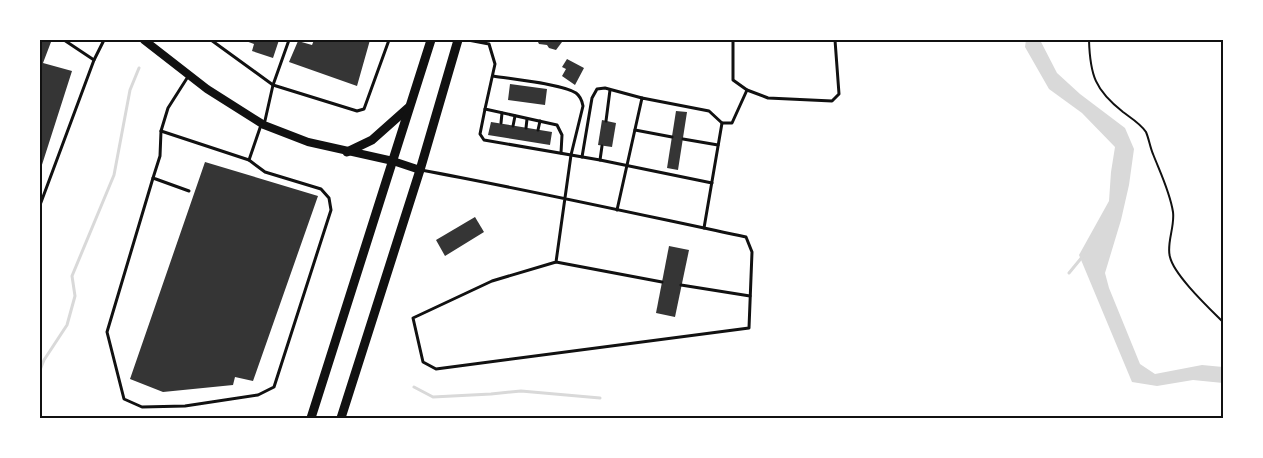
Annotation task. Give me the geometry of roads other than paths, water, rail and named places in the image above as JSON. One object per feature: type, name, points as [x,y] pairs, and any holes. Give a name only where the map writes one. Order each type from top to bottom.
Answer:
[{"type":"main road","points":[[311,418],[431,40]]},
{"type":"main road","points":[[341,418],[420,170],[458,40]]},
{"type":"main road","points":[[347,152],[372,140],[410,106]]},
{"type":"street","points":[[144,40],[207,89],[263,125],[308,142],[393,161],[420,170]]},
{"type":"lane","points":[[64,40],[94,60]]},
{"type":"lane","points":[[40,204],[94,60],[104,40]]},
{"type":"lane","points":[[211,40],[273,85],[354,111],[364,109],[389,40]]},
{"type":"lane","points":[[248,160],[263,125],[273,85],[289,40]]},
{"type":"lane","points":[[468,40],[490,42],[494,64],[480,134],[484,140],[600,160],[712,183]]},
{"type":"lane","points":[[733,40],[733,80],[747,90],[768,98],[832,102],[839,94],[835,40]]},
{"type":"lane","points":[[161,131],[248,160],[265,172],[321,190],[329,198],[331,210],[274,387],[258,395],[184,406],[142,407],[124,399],[107,332],[160,156],[161,131],[168,108],[189,75]]},
{"type":"lane","points":[[493,76],[564,88],[581,98],[583,106],[571,155],[556,262]]},
{"type":"lane","points":[[582,157],[592,98],[597,89],[610,90],[709,112],[722,123],[732,123],[747,90]]},
{"type":"lane","points":[[606,121],[610,90]]},
{"type":"lane","points":[[617,210],[642,98]]},
{"type":"lane","points":[[485,109],[557,125],[562,135],[561,154]]},
{"type":"lane","points":[[501,123],[502,113]]},
{"type":"lane","points":[[513,126],[515,116]]},
{"type":"lane","points":[[526,128],[527,118]]},
{"type":"lane","points":[[538,130],[540,121]]},
{"type":"lane","points":[[704,228],[722,123]]},
{"type":"lane","points":[[635,130],[672,137]]},
{"type":"lane","points":[[498,143],[499,137]]},
{"type":"lane","points":[[511,139],[511,145]]},
{"type":"lane","points":[[683,139],[718,145]]},
{"type":"lane","points":[[523,147],[524,141]]},
{"type":"lane","points":[[535,149],[536,143]]},
{"type":"lane","points":[[600,160],[602,146]]},
{"type":"lane","points":[[420,170],[746,237],[752,252],[749,328],[436,369],[423,362],[413,318],[492,281],[556,262],[662,282]]},
{"type":"lane","points":[[153,178],[189,191]]},
{"type":"lane","points":[[681,285],[750,296]]},
{"type":"waterway","points":[[40,370],[44,360],[67,325],[75,296],[72,276],[114,175],[130,90],[139,68]]},
{"type":"waterway","points":[[1069,273],[1083,256]]},
{"type":"waterway","points":[[414,387],[433,397],[521,391],[600,398]]}]
